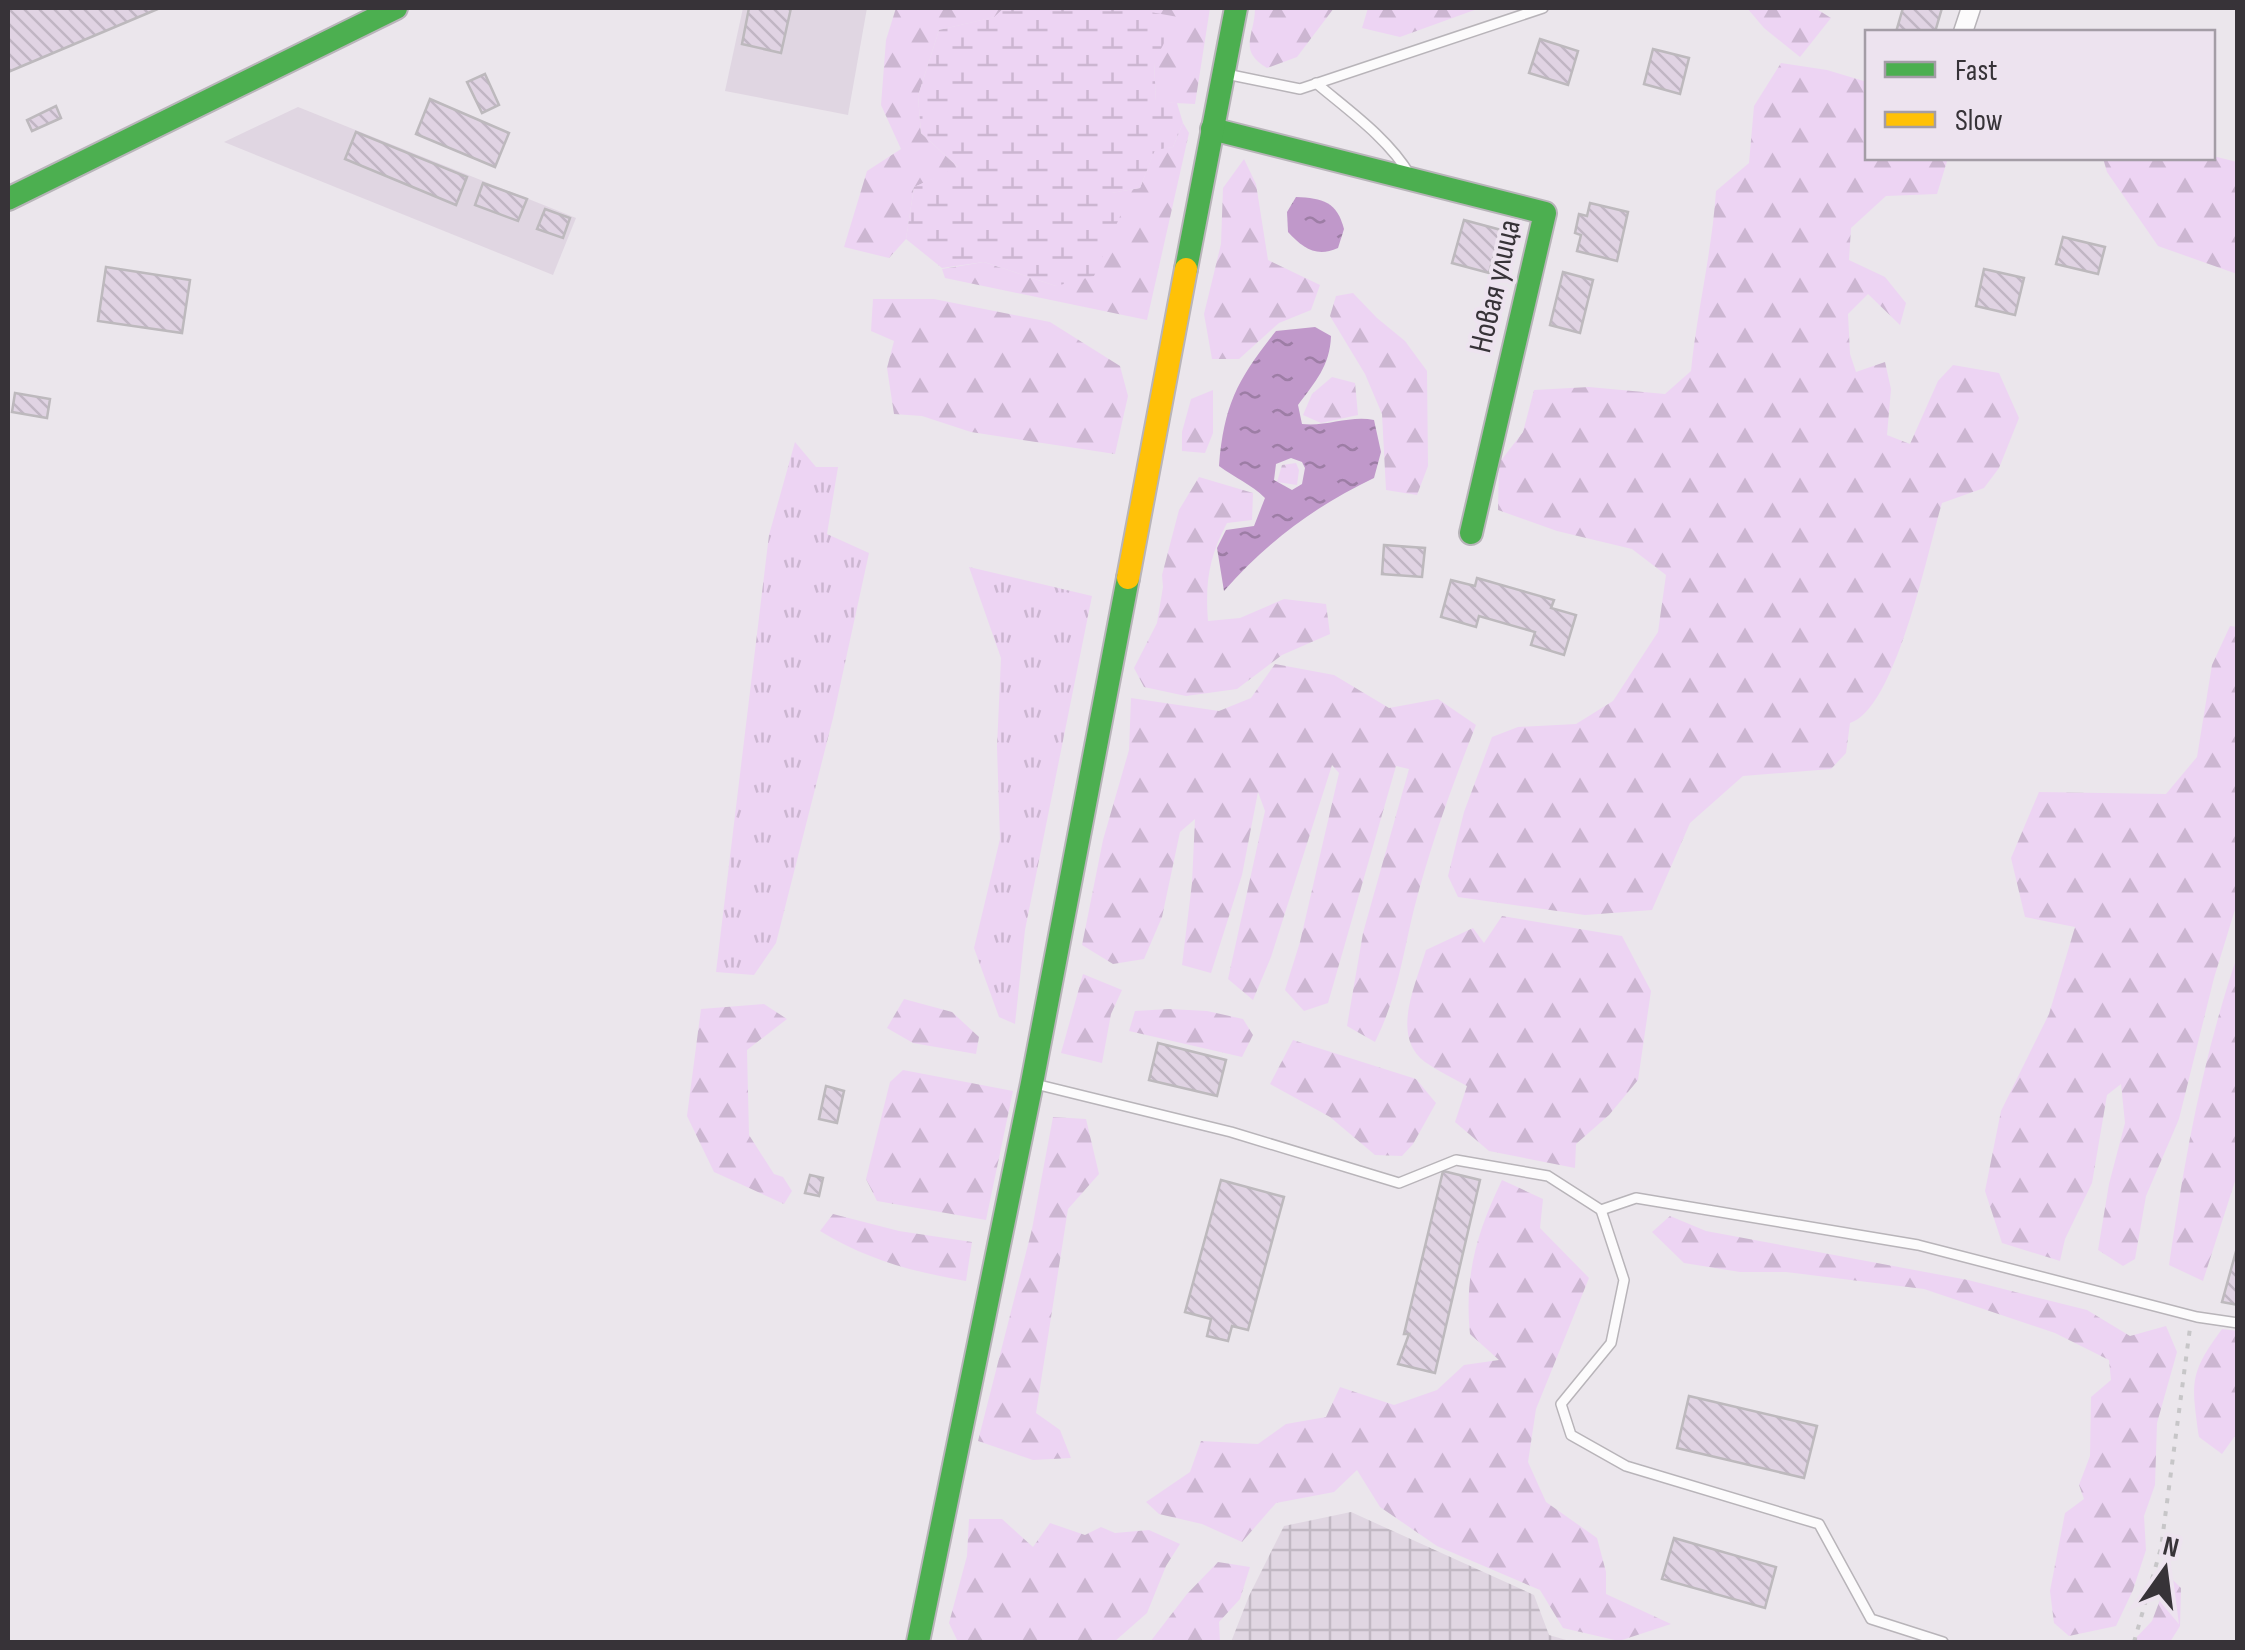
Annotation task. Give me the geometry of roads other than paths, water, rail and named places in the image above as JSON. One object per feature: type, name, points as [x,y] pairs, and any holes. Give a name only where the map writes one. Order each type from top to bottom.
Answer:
[{"type":"street","points":[[8,199],[396,8]]},
{"type":"street","points":[[918,1642],[1032,1083],[1236,8]]},
{"type":"street","name":"Новая улица","points":[[1212,128],[1545,213],[1471,533]]},
{"type":"lane","points":[[1223,73],[1300,89],[1543,8]]},
{"type":"lane","points":[[1316,82],[1401,161],[1411,177]]},
{"type":"lane","points":[[1032,1083],[1231,1132],[1399,1183],[1456,1160],[1548,1176],[1601,1210],[1624,1280],[1611,1343],[1562,1404],[1572,1435],[1626,1466],[1819,1524],[1871,1619],[1944,1642]]},
{"type":"lane","points":[[1601,1210],[1636,1198],[1918,1244],[2196,1317],[2238,1323]]},
{"type":"water","points":[[1296,197],[1321,200],[1333,207],[1344,229],[1338,248],[1310,250],[1288,232],[1287,212]]},
{"type":"water","points":[[1315,327],[1331,336],[1325,365],[1298,405],[1302,424],[1374,420],[1381,452],[1374,478],[1293,527],[1224,591],[1217,548],[1226,530],[1254,526],[1265,498],[1219,466],[1225,426],[1243,378],[1276,331]],"holes":[[[1291,458],[1302,462],[1302,484],[1292,490],[1274,480],[1276,464]]]}]
